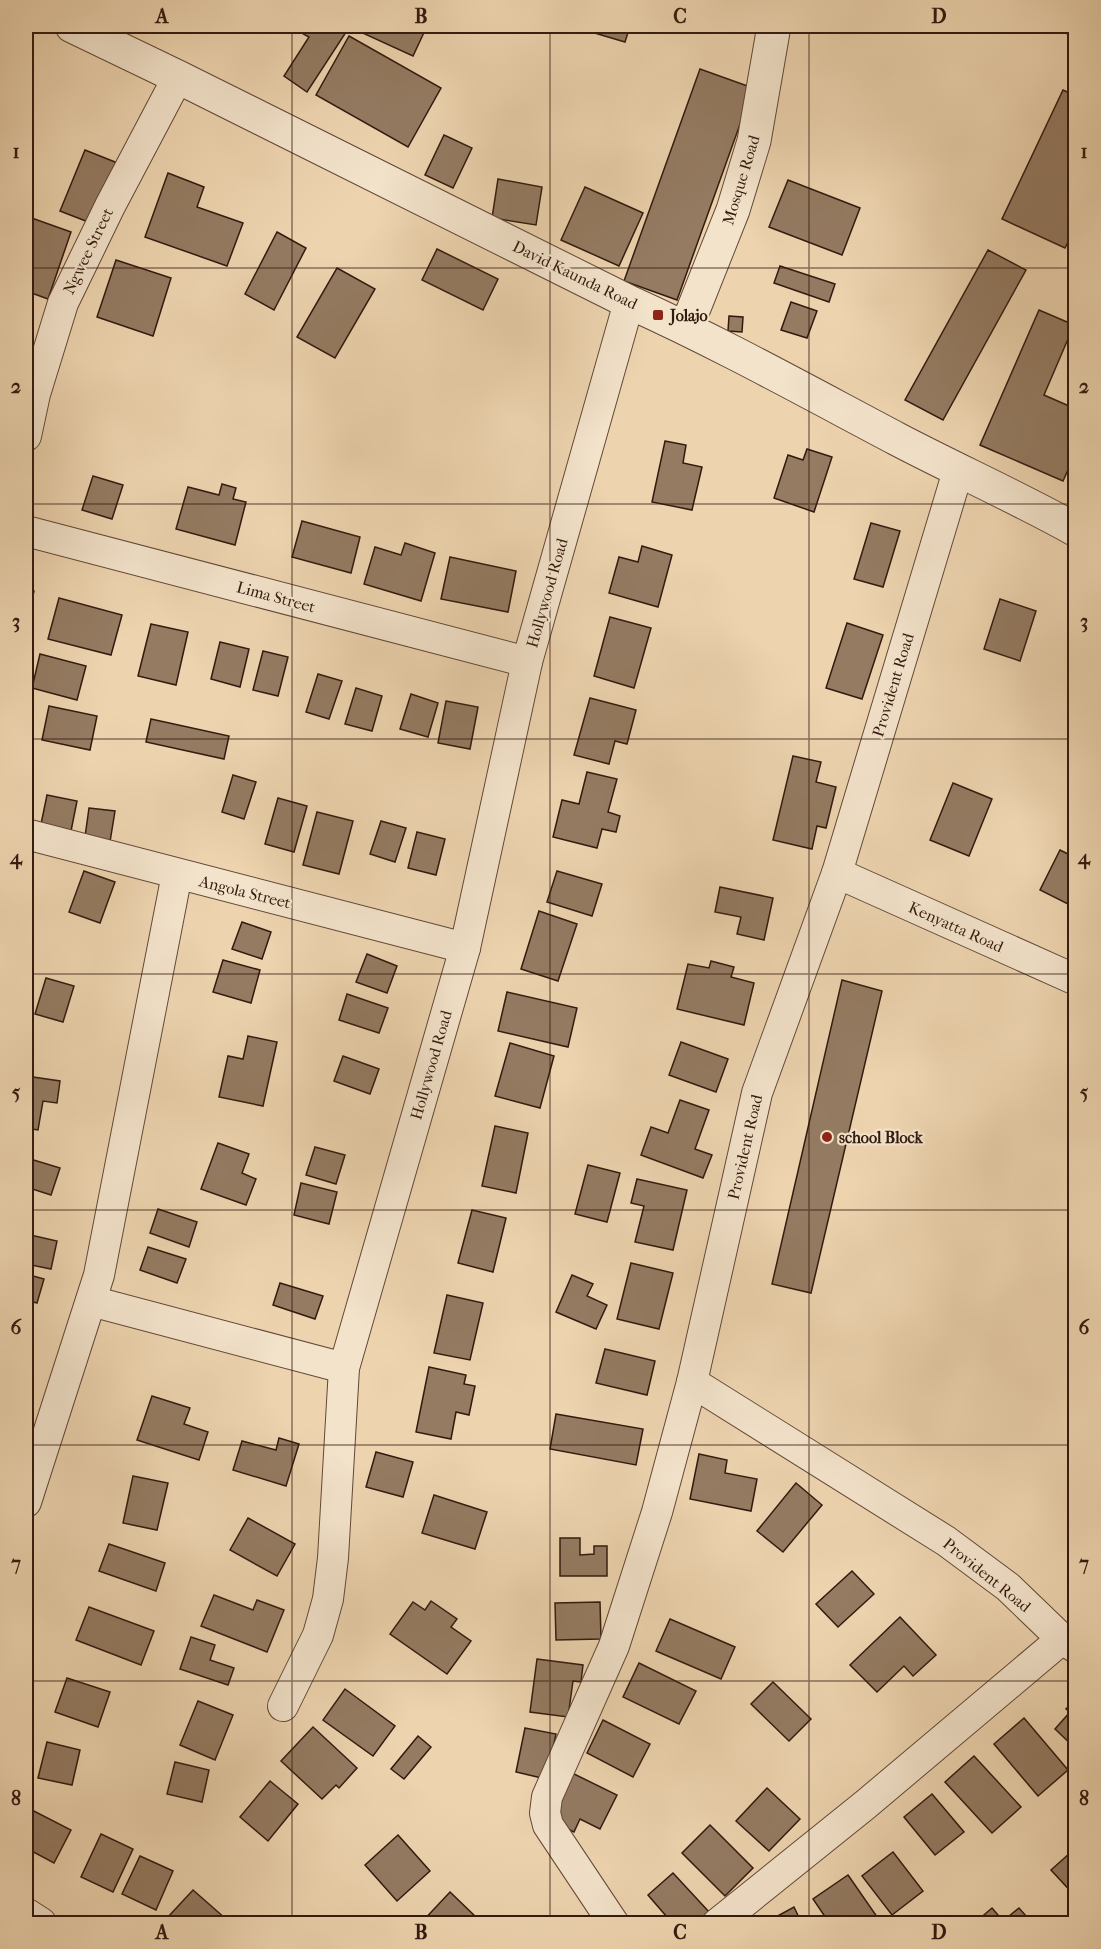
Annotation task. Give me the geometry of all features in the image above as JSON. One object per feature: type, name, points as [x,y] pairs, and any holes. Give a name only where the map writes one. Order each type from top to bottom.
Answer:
[{"type":"street","name":"David Kaunda Road","points":[[72,26],[629,302],[686,328],[958,471],[1076,530]]},
{"type":"street","name":"Mosque Road","points":[[686,328],[733,210],[754,141],[774,26]]},
{"type":"street","name":"Ngwee Street","points":[[26,436],[35,394],[63,303],[178,77]]},
{"type":"street","name":"Hollywood Road","points":[[283,1706],[318,1635],[328,1599],[333,1558],[344,1368],[465,948],[527,662],[629,302]]},
{"type":"street","name":"Provident Road","points":[[958,471],[837,873],[757,1093],[692,1382],[946,1541],[1008,1587],[1069,1644]]},
{"type":"street","name":"Lima Street","points":[[26,531],[527,662]]},
{"type":"street","name":"Angola Street","points":[[26,834],[465,948]]},
{"type":"street","name":"Kenyatta Road","points":[[837,873],[1076,980]]},
{"type":"street","points":[[26,1502],[99,1275],[177,874]]},
{"type":"street","points":[[91,1301],[344,1368]]},
{"type":"street","points":[[614,1923],[548,1825],[545,1813],[547,1797],[614,1646],[657,1512],[692,1382]]},
{"type":"street","points":[[717,1923],[1069,1644]]},
{"type":"street","points":[[26,1915],[40,1923]]},
{"type":"building","points":[[301,26],[350,26],[307,92],[284,76],[309,37],[298,31]]},
{"type":"building","points":[[358,26],[427,26],[413,56],[356,30]]},
{"type":"building","points":[[571,26],[630,26],[625,42]]},
{"type":"building","points":[[349,36],[441,88],[408,147],[316,95]]},
{"type":"building","points":[[700,69],[753,88],[677,300],[624,281]]},
{"type":"building","points":[[1063,90],[1076,96],[1076,226],[1065,248],[1002,219]]},
{"type":"building","points":[[444,135],[472,148],[453,188],[425,175]]},
{"type":"building","points":[[85,150],[120,164],[96,225],[60,211]]},
{"type":"building","points":[[168,173],[204,187],[197,207],[243,223],[227,266],[145,237]]},
{"type":"building","points":[[498,179],[542,187],[536,225],[492,218]]},
{"type":"building","points":[[788,180],[860,208],[842,255],[769,227]]},
{"type":"building","points":[[585,187],[643,213],[619,266],[561,240]]},
{"type":"building","points":[[26,216],[71,232],[48,299],[26,291]]},
{"type":"building","points":[[277,232],[306,248],[274,310],[245,294]]},
{"type":"building","points":[[437,249],[498,279],[483,310],[422,280]]},
{"type":"building","points":[[988,250],[1026,270],[943,420],[905,400]]},
{"type":"building","points":[[116,260],[171,278],[153,336],[97,317]]},
{"type":"building","points":[[780,266],[835,284],[829,302],[774,283]]},
{"type":"building","points":[[337,268],[375,289],[335,358],[297,337]]},
{"type":"building","points":[[791,302],[817,311],[807,338],[781,330]]},
{"type":"building","points":[[1039,310],[1074,325],[1044,395],[1076,409],[1076,452],[1063,481],[980,445]]},
{"type":"building","points":[[729,316],[743,317],[742,332],[728,331]]},
{"type":"building","points":[[665,441],[686,445],[683,463],[702,467],[692,510],[652,502]]},
{"type":"building","points":[[807,449],[832,457],[814,512],[774,498],[788,455],[803,460]]},
{"type":"building","points":[[93,476],[123,485],[112,519],[82,510]]},
{"type":"building","points":[[222,484],[236,488],[233,499],[246,502],[235,545],[176,529],[188,487],[219,495]]},
{"type":"building","points":[[302,521],[360,537],[351,573],[292,557]]},
{"type":"building","points":[[871,523],[900,531],[883,587],[854,579]]},
{"type":"building","points":[[405,543],[435,553],[421,601],[364,584],[375,547],[401,555]]},
{"type":"building","points":[[642,546],[672,555],[658,607],[609,593],[619,557],[638,562]]},
{"type":"building","points":[[450,557],[516,571],[508,612],[441,599]]},
{"type":"building","points":[[26,589],[34,591],[26,624]]},
{"type":"building","points":[[59,598],[122,615],[111,655],[48,639]]},
{"type":"building","points":[[1000,599],[1036,611],[1020,661],[984,649]]},
{"type":"building","points":[[610,617],[651,628],[634,688],[594,676]]},
{"type":"building","points":[[847,623],[883,635],[862,699],[826,688]]},
{"type":"building","points":[[151,624],[188,632],[176,685],[138,676]]},
{"type":"building","points":[[220,642],[249,649],[240,687],[211,679]]},
{"type":"building","points":[[263,651],[288,657],[278,696],[253,690]]},
{"type":"building","points":[[40,654],[86,666],[77,700],[32,688]]},
{"type":"building","points":[[318,674],[342,681],[329,719],[306,712]]},
{"type":"building","points":[[356,688],[382,696],[372,731],[345,724]]},
{"type":"building","points":[[411,694],[438,703],[428,737],[400,729]]},
{"type":"building","points":[[590,698],[636,710],[627,744],[615,741],[609,764],[574,755]]},
{"type":"building","points":[[446,701],[478,707],[470,749],[438,743]]},
{"type":"building","points":[[49,706],[97,716],[90,750],[42,740]]},
{"type":"building","points":[[151,719],[229,736],[224,759],[146,742]]},
{"type":"building","points":[[793,756],[821,762],[816,782],[836,787],[826,828],[817,826],[812,849],[773,840]]},
{"type":"building","points":[[587,772],[617,779],[608,812],[620,816],[616,832],[602,829],[597,848],[553,837],[562,800],[579,804]]},
{"type":"building","points":[[233,775],[256,782],[244,819],[222,812]]},
{"type":"building","points":[[953,783],[992,799],[969,856],[930,840]]},
{"type":"building","points":[[47,795],[77,801],[70,836],[40,829]]},
{"type":"building","points":[[278,798],[307,806],[294,852],[265,844]]},
{"type":"building","points":[[89,808],[115,811],[109,848],[84,844]]},
{"type":"building","points":[[317,812],[353,821],[339,874],[303,865]]},
{"type":"building","points":[[381,821],[406,828],[395,862],[370,854]]},
{"type":"building","points":[[417,832],[445,839],[436,875],[408,868]]},
{"type":"building","points":[[1060,850],[1076,858],[1076,908],[1040,890]]},
{"type":"building","points":[[84,871],[115,882],[100,923],[69,912]]},
{"type":"building","points":[[557,871],[602,884],[592,916],[547,902]]},
{"type":"building","points":[[720,887],[773,898],[764,940],[737,934],[741,917],[715,912]]},
{"type":"building","points":[[539,911],[577,924],[558,981],[521,969]]},
{"type":"building","points":[[242,922],[271,932],[262,959],[232,949]]},
{"type":"building","points":[[367,954],[397,966],[387,993],[356,982]]},
{"type":"building","points":[[223,960],[260,970],[251,1003],[213,992]]},
{"type":"building","points":[[711,961],[734,967],[731,977],[754,983],[744,1025],[677,1009],[688,964],[709,968]]},
{"type":"building","points":[[46,978],[74,986],[63,1022],[35,1014]]},
{"type":"building","name":"school Block","points":[[842,980],[882,991],[811,1293],[772,1284]]},
{"type":"building","points":[[507,992],[577,1008],[568,1047],[498,1031]]},
{"type":"building","points":[[347,994],[388,1008],[379,1033],[339,1020]]},
{"type":"building","points":[[248,1036],[277,1042],[263,1106],[219,1097],[228,1056],[243,1059]]},
{"type":"building","points":[[681,1042],[728,1059],[716,1092],[669,1075]]},
{"type":"building","points":[[510,1043],[554,1056],[540,1108],[495,1096]]},
{"type":"building","points":[[343,1056],[379,1069],[370,1094],[334,1081]]},
{"type":"building","points":[[26,1076],[60,1081],[57,1103],[43,1101],[38,1130],[26,1128]]},
{"type":"building","points":[[680,1100],[709,1110],[695,1149],[712,1155],[703,1178],[641,1155],[651,1127],[668,1133]]},
{"type":"building","points":[[495,1126],[528,1133],[516,1193],[482,1186]]},
{"type":"building","points":[[218,1143],[249,1154],[242,1173],[256,1179],[246,1205],[201,1189]]},
{"type":"building","points":[[315,1147],[345,1155],[336,1184],[306,1175]]},
{"type":"building","points":[[27,1158],[60,1168],[51,1195],[26,1187]]},
{"type":"building","points":[[588,1165],[620,1173],[607,1222],[575,1214]]},
{"type":"building","points":[[637,1179],[687,1190],[673,1250],[635,1242],[644,1206],[631,1203]]},
{"type":"building","points":[[301,1183],[337,1192],[329,1224],[294,1215]]},
{"type":"building","points":[[158,1209],[197,1222],[189,1247],[150,1233]]},
{"type":"building","points":[[472,1210],[506,1218],[493,1272],[458,1263]]},
{"type":"building","points":[[26,1234],[57,1241],[51,1269],[26,1264]]},
{"type":"building","points":[[148,1247],[186,1259],[177,1283],[140,1270]]},
{"type":"building","points":[[631,1263],[673,1273],[659,1329],[617,1319]]},
{"type":"building","points":[[26,1274],[44,1279],[37,1303],[26,1300]]},
{"type":"building","points":[[572,1275],[593,1284],[587,1296],[607,1305],[596,1329],[556,1312]]},
{"type":"building","points":[[280,1283],[323,1296],[315,1319],[273,1305]]},
{"type":"building","points":[[447,1295],[483,1303],[470,1360],[434,1353]]},
{"type":"building","points":[[605,1349],[655,1361],[647,1395],[596,1383]]},
{"type":"building","points":[[429,1367],[466,1375],[464,1384],[475,1386],[469,1415],[456,1412],[451,1439],[416,1432]]},
{"type":"building","points":[[152,1396],[190,1408],[184,1424],[208,1432],[199,1460],[137,1440]]},
{"type":"building","points":[[556,1414],[643,1429],[636,1465],[550,1449]]},
{"type":"building","points":[[279,1438],[299,1444],[286,1486],[233,1470],[242,1441],[276,1450]]},
{"type":"building","points":[[376,1452],[413,1462],[403,1497],[366,1487]]},
{"type":"building","points":[[699,1454],[727,1460],[725,1473],[757,1479],[751,1511],[690,1499]]},
{"type":"building","points":[[133,1476],[168,1483],[157,1530],[123,1523]]},
{"type":"building","points":[[796,1483],[822,1505],[783,1552],[757,1531]]},
{"type":"building","points":[[434,1495],[487,1512],[475,1549],[422,1533]]},
{"type":"building","points":[[248,1518],[295,1544],[277,1576],[230,1550]]},
{"type":"building","points":[[560,1538],[580,1538],[580,1555],[594,1554],[594,1546],[607,1546],[607,1576],[560,1576]]},
{"type":"building","points":[[109,1544],[165,1563],[156,1591],[99,1571]]},
{"type":"building","points":[[852,1571],[874,1594],[838,1627],[816,1604]]},
{"type":"building","points":[[214,1595],[253,1610],[257,1600],[284,1610],[267,1652],[201,1626]]},
{"type":"building","points":[[431,1601],[457,1619],[451,1627],[471,1641],[447,1674],[390,1634],[413,1602],[425,1610]]},
{"type":"building","points":[[600,1602],[601,1639],[556,1640],[555,1603]]},
{"type":"building","points":[[89,1607],[154,1631],[141,1665],[76,1640]]},
{"type":"building","points":[[900,1617],[936,1655],[913,1676],[904,1666],[877,1692],[850,1665]]},
{"type":"building","points":[[670,1619],[735,1647],[721,1679],[656,1651]]},
{"type":"building","points":[[191,1637],[215,1645],[210,1660],[234,1668],[228,1685],[180,1669]]},
{"type":"building","points":[[537,1659],[583,1665],[581,1682],[573,1681],[568,1717],[530,1712]]},
{"type":"building","points":[[639,1663],[696,1691],[679,1724],[623,1697]]},
{"type":"building","points":[[67,1678],[110,1692],[98,1727],[55,1712]]},
{"type":"building","points":[[773,1682],[811,1719],[789,1741],[751,1704]]},
{"type":"building","points":[[345,1689],[395,1726],[373,1756],[323,1720]]},
{"type":"building","points":[[1076,1699],[1076,1749],[1055,1729],[1070,1712],[1066,1709]]},
{"type":"building","points":[[198,1701],[233,1715],[215,1760],[180,1745]]},
{"type":"building","points":[[1024,1718],[1068,1770],[1038,1796],[994,1744]]},
{"type":"building","points":[[603,1720],[650,1744],[633,1777],[587,1753]]},
{"type":"building","points":[[313,1727],[357,1768],[339,1788],[336,1785],[322,1799],[281,1761]]},
{"type":"building","points":[[525,1728],[556,1734],[546,1779],[516,1772]]},
{"type":"building","points":[[418,1736],[431,1747],[404,1779],[391,1769]]},
{"type":"building","points":[[47,1742],[80,1750],[72,1785],[38,1778]]},
{"type":"building","points":[[974,1756],[1021,1807],[992,1833],[945,1782]]},
{"type":"building","points":[[175,1762],[209,1770],[202,1802],[167,1794]]},
{"type":"building","points":[[570,1772],[617,1795],[600,1829],[580,1819],[574,1832],[547,1819]]},
{"type":"building","points":[[270,1781],[298,1804],[268,1841],[240,1817]]},
{"type":"building","points":[[767,1788],[800,1819],[769,1851],[736,1821]]},
{"type":"building","points":[[932,1794],[964,1832],[935,1855],[904,1817]]},
{"type":"building","points":[[26,1807],[71,1830],[54,1863],[26,1848]]},
{"type":"building","points":[[710,1825],[753,1868],[725,1896],[682,1853]]},
{"type":"building","points":[[101,1834],[133,1849],[113,1892],[81,1877]]},
{"type":"building","points":[[398,1835],[430,1871],[397,1901],[365,1865]]},
{"type":"building","points":[[893,1852],[923,1891],[892,1915],[862,1876]]},
{"type":"building","points":[[1070,1853],[1076,1859],[1076,1897],[1051,1870]]},
{"type":"building","points":[[140,1856],[173,1871],[156,1910],[122,1894]]},
{"type":"building","points":[[673,1873],[710,1913],[699,1924],[673,1924],[648,1895]]},
{"type":"building","points":[[848,1875],[882,1924],[830,1924],[813,1899]]},
{"type":"building","points":[[193,1890],[226,1919],[221,1924],[176,1924],[168,1917]]},
{"type":"building","points":[[450,1892],[477,1918],[471,1924],[420,1924]]},
{"type":"building","points":[[794,1907],[802,1924],[763,1924]]},
{"type":"building","points":[[992,1908],[1003,1921],[1019,1908],[1033,1924],[981,1924],[978,1920]]},
{"type":"waterway","points":[[1051,26],[1076,33]]},
{"type":"place","name":"Jolajo","points":[[658,315]]},
{"type":"place","name":"school Block","points":[[827,1137]]}]
